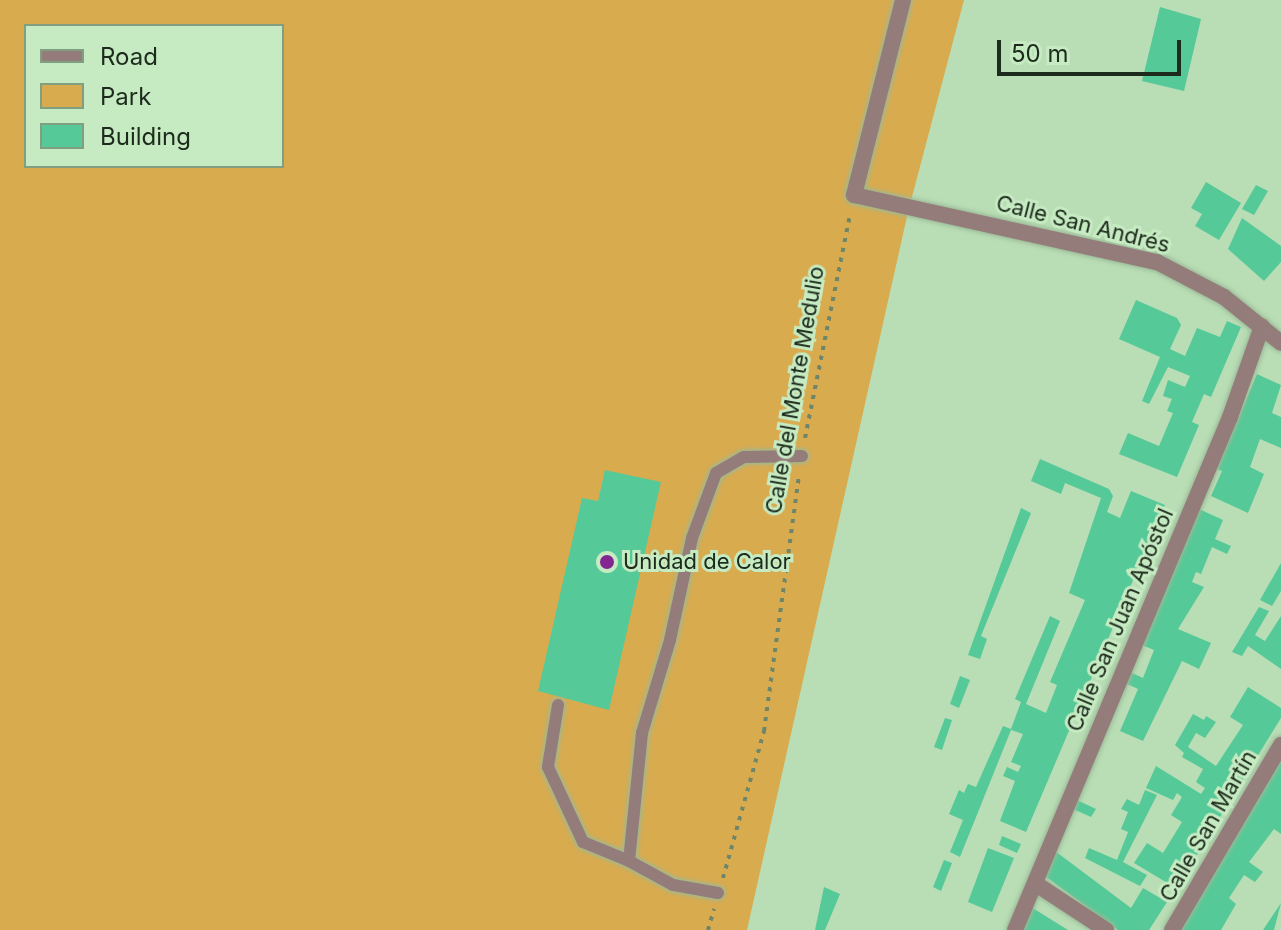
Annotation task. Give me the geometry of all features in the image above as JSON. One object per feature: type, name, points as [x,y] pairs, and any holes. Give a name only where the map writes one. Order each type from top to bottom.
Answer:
[{"type":"street","points":[[854,195],[903,0]]},
{"type":"street","name":"Calle San Andrés","points":[[854,195],[1157,262],[1224,297],[1281,343]]},
{"type":"street","name":"Calle San Juan Apóstol","points":[[1015,930],[1262,326]]},
{"type":"street","name":"Calle San Martín","points":[[1172,930],[1281,745]]},
{"type":"street","points":[[1036,884],[1106,930]]},
{"type":"lane","points":[[629,861],[642,733],[670,640],[692,538],[716,473],[744,457],[802,456]]},
{"type":"lane","points":[[558,705],[548,767],[583,842],[629,861],[673,885],[718,893]]},
{"type":"path","name":"Calle del Monte Medulio","points":[[708,930],[764,731],[802,456],[854,195]]},
{"type":"green space","points":[[0,0],[964,0],[908,212],[747,930],[0,930]]},
{"type":"building","points":[[1160,7],[1201,19],[1184,91],[1142,81]]},
{"type":"building","points":[[1206,182],[1241,203],[1219,240],[1195,226],[1202,214],[1191,208]]},
{"type":"building","points":[[1256,185],[1268,191],[1254,215],[1242,209]]},
{"type":"building","points":[[1242,218],[1281,246],[1281,262],[1264,281],[1228,249]]},
{"type":"building","points":[[1136,300],[1177,318],[1181,325],[1170,349],[1185,356],[1197,328],[1220,337],[1227,321],[1241,327],[1211,397],[1204,394],[1192,422],[1199,425],[1177,477],[1119,454],[1128,433],[1159,446],[1173,413],[1167,411],[1172,399],[1163,396],[1168,380],[1185,387],[1190,376],[1168,367],[1149,404],[1142,401],[1160,357],[1119,339]]},
{"type":"building","points":[[1257,374],[1281,385],[1272,413],[1281,417],[1281,448],[1260,439],[1250,467],[1264,474],[1248,513],[1211,496],[1222,471],[1217,469]]},
{"type":"building","points":[[1040,459],[1109,489],[1113,496],[1107,512],[1120,518],[1131,491],[1165,505],[1026,832],[1000,821],[1015,781],[1003,776],[1007,767],[1018,772],[1021,766],[1011,762],[1023,734],[1011,730],[960,857],[950,852],[963,820],[949,814],[959,790],[964,793],[968,784],[976,787],[1003,726],[1011,729],[1021,702],[1015,699],[1050,616],[1060,621],[1026,704],[1046,713],[1057,685],[1050,682],[1085,600],[1069,593],[1101,498],[1065,483],[1061,494],[1031,481]]},
{"type":"building","name":"Unidad de Calor","points":[[605,470],[661,482],[609,710],[538,691],[582,498],[598,501]]},
{"type":"building","points":[[1021,508],[1031,513],[981,636],[987,639],[980,659],[968,655]]},
{"type":"building","points":[[1199,509],[1223,520],[1215,539],[1231,546],[1227,554],[1212,547],[1201,574],[1196,572],[1192,582],[1204,587],[1178,629],[1211,643],[1199,669],[1182,661],[1143,741],[1120,731],[1138,689],[1125,683],[1130,672],[1143,678],[1154,650],[1142,645]]},
{"type":"building","points":[[1281,563],[1281,591],[1272,606],[1260,600]]},
{"type":"building","points":[[1259,607],[1269,611],[1255,635],[1265,641],[1281,616],[1281,669],[1248,646],[1242,656],[1232,652]]},
{"type":"building","points":[[960,676],[970,680],[959,708],[950,704]]},
{"type":"building","points":[[1248,687],[1281,708],[1281,718],[1188,869],[1181,864],[1169,884],[1134,863],[1147,843],[1163,853],[1182,822],[1171,815],[1182,797],[1177,793],[1173,800],[1146,788],[1156,766],[1201,794],[1205,788],[1196,782],[1203,769],[1182,757],[1184,753],[1175,745],[1193,714],[1204,720],[1206,716],[1216,722],[1205,738],[1196,733],[1188,747],[1216,766],[1243,725],[1230,717]]},
{"type":"building","points":[[945,718],[952,720],[942,750],[934,747]]},
{"type":"building","points":[[1281,760],[1281,834],[1274,829],[1249,862],[1263,872],[1255,882],[1244,875],[1229,898],[1236,904],[1221,930],[1175,930]]},
{"type":"building","points":[[1145,790],[1157,795],[1123,862],[1147,875],[1140,886],[1085,858],[1089,848],[1117,860],[1128,832],[1121,829],[1128,812],[1121,809],[1127,799],[1139,805]]},
{"type":"building","points":[[1077,800],[1096,809],[1091,817],[1073,809]]},
{"type":"building","points":[[1002,836],[1021,844],[1017,853],[999,845]]},
{"type":"building","points":[[988,848],[1014,858],[992,912],[968,902]]},
{"type":"building","points":[[1055,851],[1131,908],[1143,888],[1167,902],[1149,930],[1118,930],[1045,876]]},
{"type":"building","points":[[944,860],[952,863],[941,891],[933,887]]},
{"type":"building","points":[[824,887],[840,894],[825,930],[815,930]]},
{"type":"building","points":[[1281,903],[1274,930],[1263,930]]},
{"type":"building","points":[[1031,907],[1068,930],[1022,930]]},
{"type":"place","name":"Unidad de Calor","points":[[607,562]]}]
